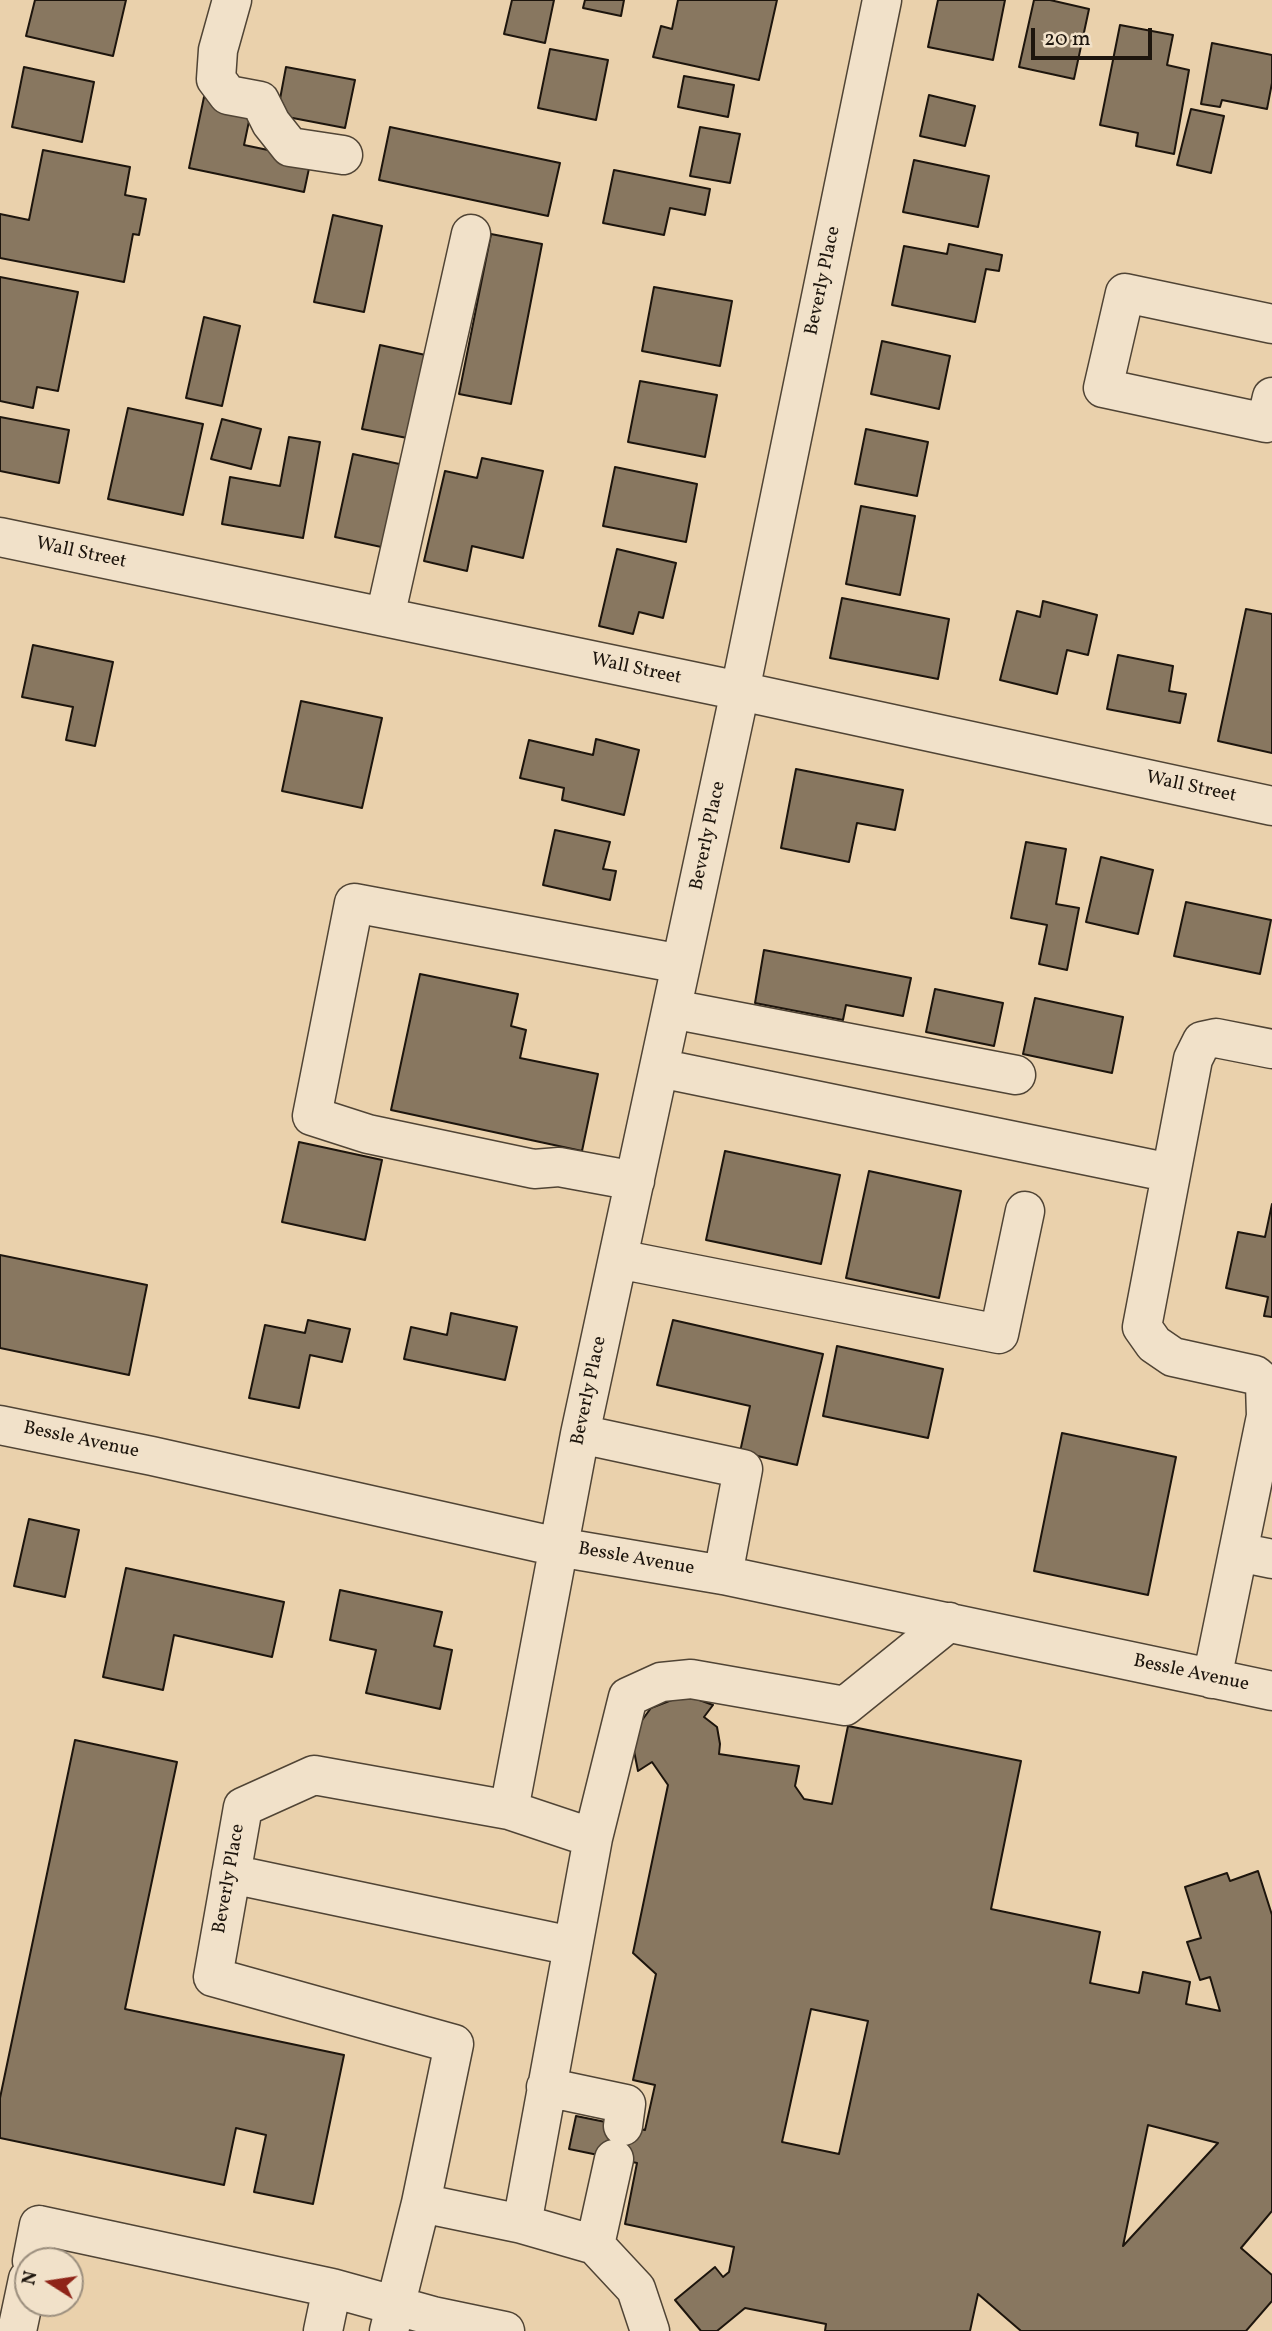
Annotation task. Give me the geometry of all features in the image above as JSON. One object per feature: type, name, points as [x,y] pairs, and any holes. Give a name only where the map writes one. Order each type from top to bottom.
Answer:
[{"type":"street","points":[[232,0],[218,50],[216,79],[228,94],[260,101],[271,123],[290,147],[343,155]]},
{"type":"street","name":"Beverly Place","points":[[392,2318],[421,2203],[454,2044],[213,1977],[243,1807],[314,1775],[509,1810],[580,1434],[740,691],[882,0]]},
{"type":"street","points":[[384,617],[471,234]]},
{"type":"street","points":[[1272,324],[1125,293],[1103,388],[1266,423],[1272,397]]},
{"type":"street","name":"Wall Street","points":[[0,537],[740,691],[1272,806]]},
{"type":"street","points":[[635,1181],[559,1167],[534,1169],[368,1134],[312,1116],[354,903],[681,964]]},
{"type":"street","points":[[672,1009],[1016,1075]]},
{"type":"street","points":[[1212,1679],[1255,1556],[1269,1417],[1265,1384],[1255,1375],[1173,1357],[1154,1344],[1142,1327],[1193,1059],[1202,1041],[1216,1038],[1272,1049]]},
{"type":"street","points":[[659,1068],[1171,1173]]},
{"type":"street","points":[[618,1259],[999,1334],[1025,1211]]},
{"type":"street","name":"Bessle Avenue","points":[[0,1425],[152,1456],[558,1547],[723,1575],[1272,1691]]},
{"type":"street","points":[[580,1434],[743,1469],[723,1575]]},
{"type":"street","points":[[522,2224],[593,1838],[628,1697],[662,1682],[691,1679],[845,1706],[949,1622]]},
{"type":"street","points":[[509,1810],[593,1838]]},
{"type":"street","points":[[231,1874],[572,1946]]},
{"type":"street","points":[[546,2087],[626,2104],[595,2245]]},
{"type":"street","points":[[421,2203],[522,2224],[595,2245],[636,2288],[650,2331]]},
{"type":"street","points":[[35,2247],[39,2225],[332,2288],[392,2318],[496,2330]]},
{"type":"street","points":[[323,2331],[332,2288]]},
{"type":"building","points":[[35,0],[126,0],[113,56],[26,36]]},
{"type":"building","points":[[512,0],[554,0],[545,43],[504,34]]},
{"type":"building","points":[[585,0],[624,0],[621,16],[583,8]]},
{"type":"building","points":[[678,0],[777,0],[759,80],[653,57],[661,26],[672,29]]},
{"type":"building","points":[[938,0],[1005,0],[993,60],[928,47]]},
{"type":"building","points":[[1034,0],[1050,0],[1089,9],[1074,79],[1019,67]]},
{"type":"building","points":[[1120,25],[1173,35],[1167,65],[1189,70],[1174,154],[1136,146],[1138,133],[1100,125]]},
{"type":"building","points":[[1212,43],[1272,55],[1272,83],[1267,109],[1222,100],[1220,107],[1201,104]]},
{"type":"building","points":[[550,49],[608,60],[596,120],[538,108]]},
{"type":"building","points":[[24,67],[94,82],[82,142],[12,127]]},
{"type":"building","points":[[286,67],[355,80],[345,128],[277,115]]},
{"type":"building","points":[[684,76],[734,85],[728,117],[678,107]]},
{"type":"building","points":[[929,95],[975,106],[965,146],[920,136]]},
{"type":"building","points":[[204,97],[252,107],[244,145],[311,159],[304,192],[189,168]]},
{"type":"building","points":[[1191,109],[1224,116],[1211,173],[1177,165]]},
{"type":"building","points":[[390,127],[560,163],[548,216],[379,180]]},
{"type":"building","points":[[700,127],[740,134],[730,183],[690,176]]},
{"type":"building","points":[[43,150],[130,167],[125,195],[146,199],[139,235],[133,234],[124,282],[0,258],[0,214],[29,220]]},
{"type":"building","points":[[914,160],[989,176],[978,227],[903,212]]},
{"type":"building","points":[[614,170],[710,189],[705,215],[670,208],[664,235],[603,223]]},
{"type":"building","points":[[333,215],[382,226],[364,312],[314,302]]},
{"type":"building","points":[[491,234],[542,244],[511,404],[459,394]]},
{"type":"building","points":[[949,244],[1002,255],[999,271],[986,269],[975,322],[892,305],[904,246],[947,254]]},
{"type":"building","points":[[0,277],[78,292],[58,391],[37,387],[33,408],[0,401]]},
{"type":"building","points":[[654,287],[732,301],[720,366],[642,351]]},
{"type":"building","points":[[204,317],[240,326],[222,406],[186,398]]},
{"type":"building","points":[[882,341],[950,356],[939,409],[871,394]]},
{"type":"building","points":[[380,345],[430,356],[412,439],[362,429]]},
{"type":"building","points":[[640,381],[717,395],[705,457],[628,442]]},
{"type":"building","points":[[128,408],[203,424],[183,515],[108,499]]},
{"type":"building","points":[[0,417],[69,430],[59,483],[0,471]]},
{"type":"building","points":[[222,419],[261,429],[251,469],[211,459]]},
{"type":"building","points":[[866,429],[928,442],[917,496],[855,484]]},
{"type":"building","points":[[289,437],[320,442],[303,538],[222,524],[230,477],[280,486]]},
{"type":"building","points":[[353,454],[404,465],[386,548],[335,537]]},
{"type":"building","points":[[482,458],[543,471],[523,558],[472,546],[467,571],[424,561],[445,471],[477,478]]},
{"type":"building","points":[[615,467],[697,484],[686,542],[603,526]]},
{"type":"building","points":[[861,506],[915,516],[900,595],[846,584]]},
{"type":"building","points":[[617,549],[676,563],[663,618],[639,612],[633,634],[599,626]]},
{"type":"building","points":[[842,598],[949,619],[938,679],[830,658]]},
{"type":"building","points":[[1043,601],[1097,615],[1088,655],[1067,650],[1057,694],[1000,680],[1017,611],[1040,617]]},
{"type":"building","points":[[1246,609],[1272,614],[1272,753],[1218,741]]},
{"type":"building","points":[[33,645],[113,662],[95,746],[66,740],[73,707],[22,697]]},
{"type":"building","points":[[1118,655],[1173,666],[1169,691],[1186,694],[1180,723],[1107,709]]},
{"type":"building","points":[[301,701],[382,718],[362,808],[282,791]]},
{"type":"building","points":[[596,739],[639,750],[624,815],[562,800],[564,788],[520,778],[529,740],[593,755]]},
{"type":"building","points":[[796,769],[903,790],[895,830],[857,823],[849,862],[781,848]]},
{"type":"building","points":[[555,830],[610,842],[603,869],[616,871],[610,900],[543,885]]},
{"type":"building","points":[[1026,842],[1066,849],[1056,904],[1079,908],[1067,970],[1039,964],[1047,925],[1011,918]]},
{"type":"building","points":[[1101,857],[1153,870],[1138,934],[1086,922]]},
{"type":"building","points":[[1186,902],[1271,920],[1260,974],[1174,956]]},
{"type":"building","points":[[764,950],[911,978],[903,1016],[846,1005],[843,1020],[755,1003]]},
{"type":"building","points":[[420,974],[518,994],[511,1026],[526,1030],[520,1058],[598,1074],[582,1151],[391,1110]]},
{"type":"building","points":[[935,989],[1003,1003],[994,1046],[926,1032]]},
{"type":"building","points":[[1035,998],[1123,1017],[1112,1073],[1023,1054]]},
{"type":"building","points":[[299,1142],[382,1160],[365,1240],[282,1222]]},
{"type":"building","points":[[725,1151],[840,1175],[821,1264],[706,1240]]},
{"type":"building","points":[[869,1171],[961,1191],[939,1298],[846,1278]]},
{"type":"building","points":[[1272,1204],[1272,1317],[1264,1316],[1268,1297],[1226,1288],[1238,1232],[1265,1237]]},
{"type":"building","points":[[0,1255],[147,1285],[129,1375],[0,1348]]},
{"type":"building","points":[[451,1313],[517,1327],[505,1380],[404,1359],[411,1327],[447,1335]]},
{"type":"building","points":[[308,1320],[350,1329],[342,1362],[310,1355],[299,1408],[249,1398],[265,1325],[305,1333]]},
{"type":"building","points":[[673,1320],[823,1354],[797,1465],[740,1452],[750,1406],[657,1385]]},
{"type":"building","points":[[837,1346],[943,1369],[928,1438],[823,1416]]},
{"type":"building","points":[[1062,1433],[1176,1457],[1148,1595],[1034,1571]]},
{"type":"building","points":[[29,1519],[79,1530],[65,1597],[14,1586]]},
{"type":"building","points":[[126,1568],[284,1602],[272,1657],[174,1635],[163,1690],[103,1677]]},
{"type":"building","points":[[340,1590],[442,1612],[434,1646],[452,1650],[440,1709],[366,1693],[376,1650],[330,1640]]},
{"type":"building","points":[[677,1698],[694,1698],[713,1705],[704,1717],[717,1727],[719,1754],[799,1766],[795,1786],[804,1799],[832,1804],[848,1726],[1021,1761],[991,1909],[1100,1932],[1090,1983],[1139,1993],[1143,1972],[1190,1982],[1186,2004],[1220,2011],[1210,1977],[1200,1980],[1187,1942],[1201,1938],[1185,1887],[1227,1873],[1230,1881],[1258,1871],[1272,1915],[1272,2211],[1241,2248],[1272,2275],[1272,2301],[1246,2331],[1021,2331],[978,2294],[970,2331],[825,2331],[826,2324],[745,2308],[717,2331],[701,2331],[675,2300],[715,2267],[723,2277],[729,2272],[734,2247],[625,2224],[637,2163],[569,2149],[576,2116],[645,2130],[655,2085],[633,2080],[656,1974],[633,1953],[668,1785],[652,1762],[638,1771],[633,1746],[637,1727],[651,1708]],"holes":[[[811,2009],[868,2021],[839,2154],[782,2142]],[[1148,2125],[1218,2143],[1123,2246]]]},
{"type":"building","points":[[75,1740],[177,1762],[125,2009],[344,2055],[313,2204],[254,2192],[266,2135],[236,2128],[224,2185],[0,2138],[0,2098]]}]
